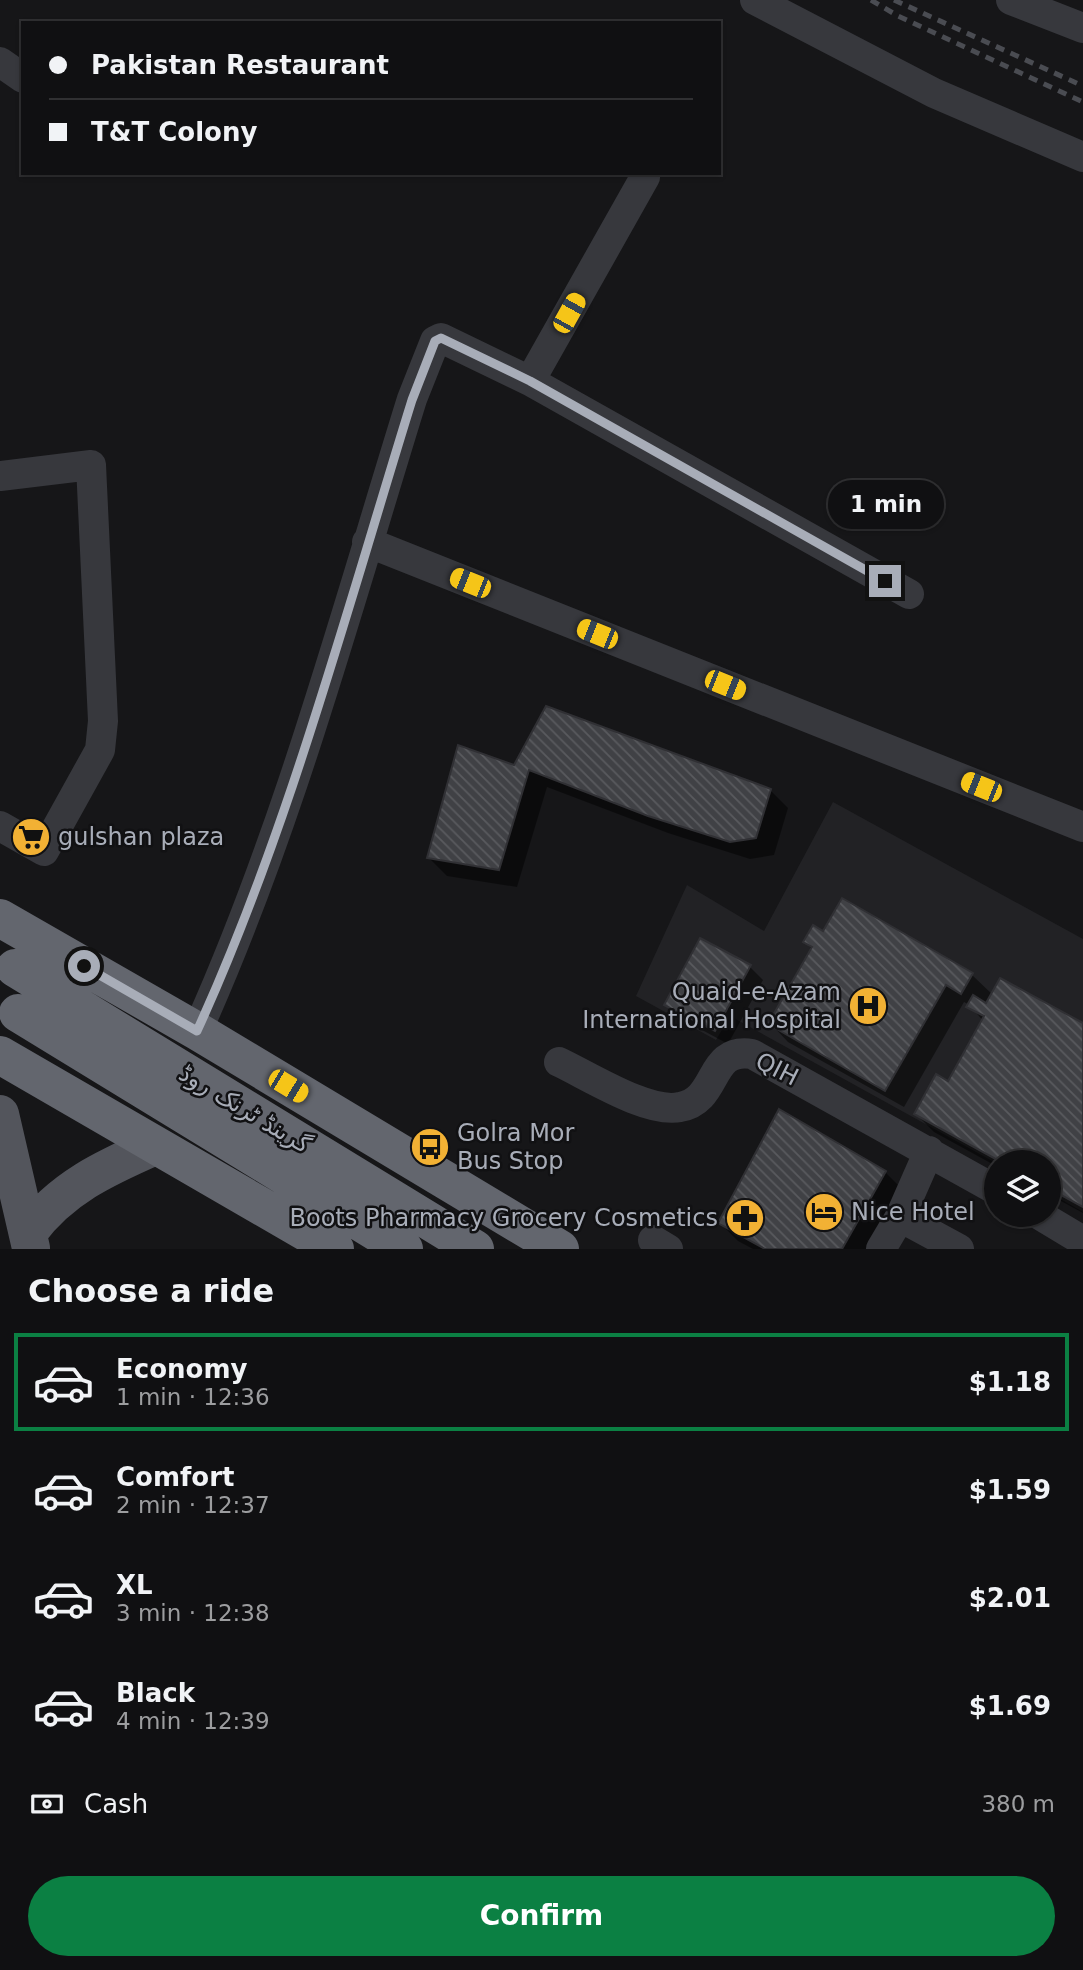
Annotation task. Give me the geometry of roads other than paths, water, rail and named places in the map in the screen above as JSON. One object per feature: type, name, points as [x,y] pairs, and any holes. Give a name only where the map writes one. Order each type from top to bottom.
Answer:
[{"type":"highway","points":[[6,925],[197,1031],[560,1249]]},
{"type":"highway","name":"گرینڈ ٹرنک روڈ","points":[[15,968],[475,1249]]},
{"type":"highway","name":"گرینڈ ٹرنک روڈ","points":[[18,1013],[404,1249]]},
{"type":"highway","points":[[0,1055],[335,1249]]},
{"type":"main road","points":[[3,1122],[29,1241]]},
{"type":"main road","points":[[29,1241],[42,1214],[80,1182],[155,1146]]},
{"type":"street","points":[[755,0],[934,93],[1083,157]]},
{"type":"street","points":[[1011,0],[1083,28]]},
{"type":"street","points":[[0,62],[21,77]]},
{"type":"street","points":[[530,381],[645,177]]},
{"type":"street","points":[[197,1031],[220,980],[290,789],[412,400],[435,341],[448,339],[530,381],[909,594]]},
{"type":"street","points":[[0,476],[91,465],[103,721],[100,750],[44,851],[0,826]]},
{"type":"street","points":[[367,542],[1083,827]]},
{"type":"street","name":"QIH","points":[[559,1062],[650,1105],[678,1108],[695,1103],[707,1091],[719,1065],[729,1055],[739,1052],[752,1054],[984,1183]]},
{"type":"street","points":[[881,1249],[900,1217],[929,1151]]},
{"type":"street","points":[[900,1217],[959,1249]]},
{"type":"street","points":[[1060,1227],[1083,1241]]},
{"type":"railway","points":[[871,0],[898,16],[1083,102]]},
{"type":"railway","points":[[894,0],[1083,86]]},
{"type":"place","name":"gulshan plaza","points":[[31,837]]},
{"type":"place","name":"Quaid-e-Azam International Hospital","points":[[868,1006]]},
{"type":"place","name":"Golra Mor Bus Stop","points":[[430,1147]]},
{"type":"place","name":"Nice Hotel","points":[[824,1212]]},
{"type":"place","name":"Boots Pharmacy Grocery Cosmetics","points":[[745,1218]]}]
